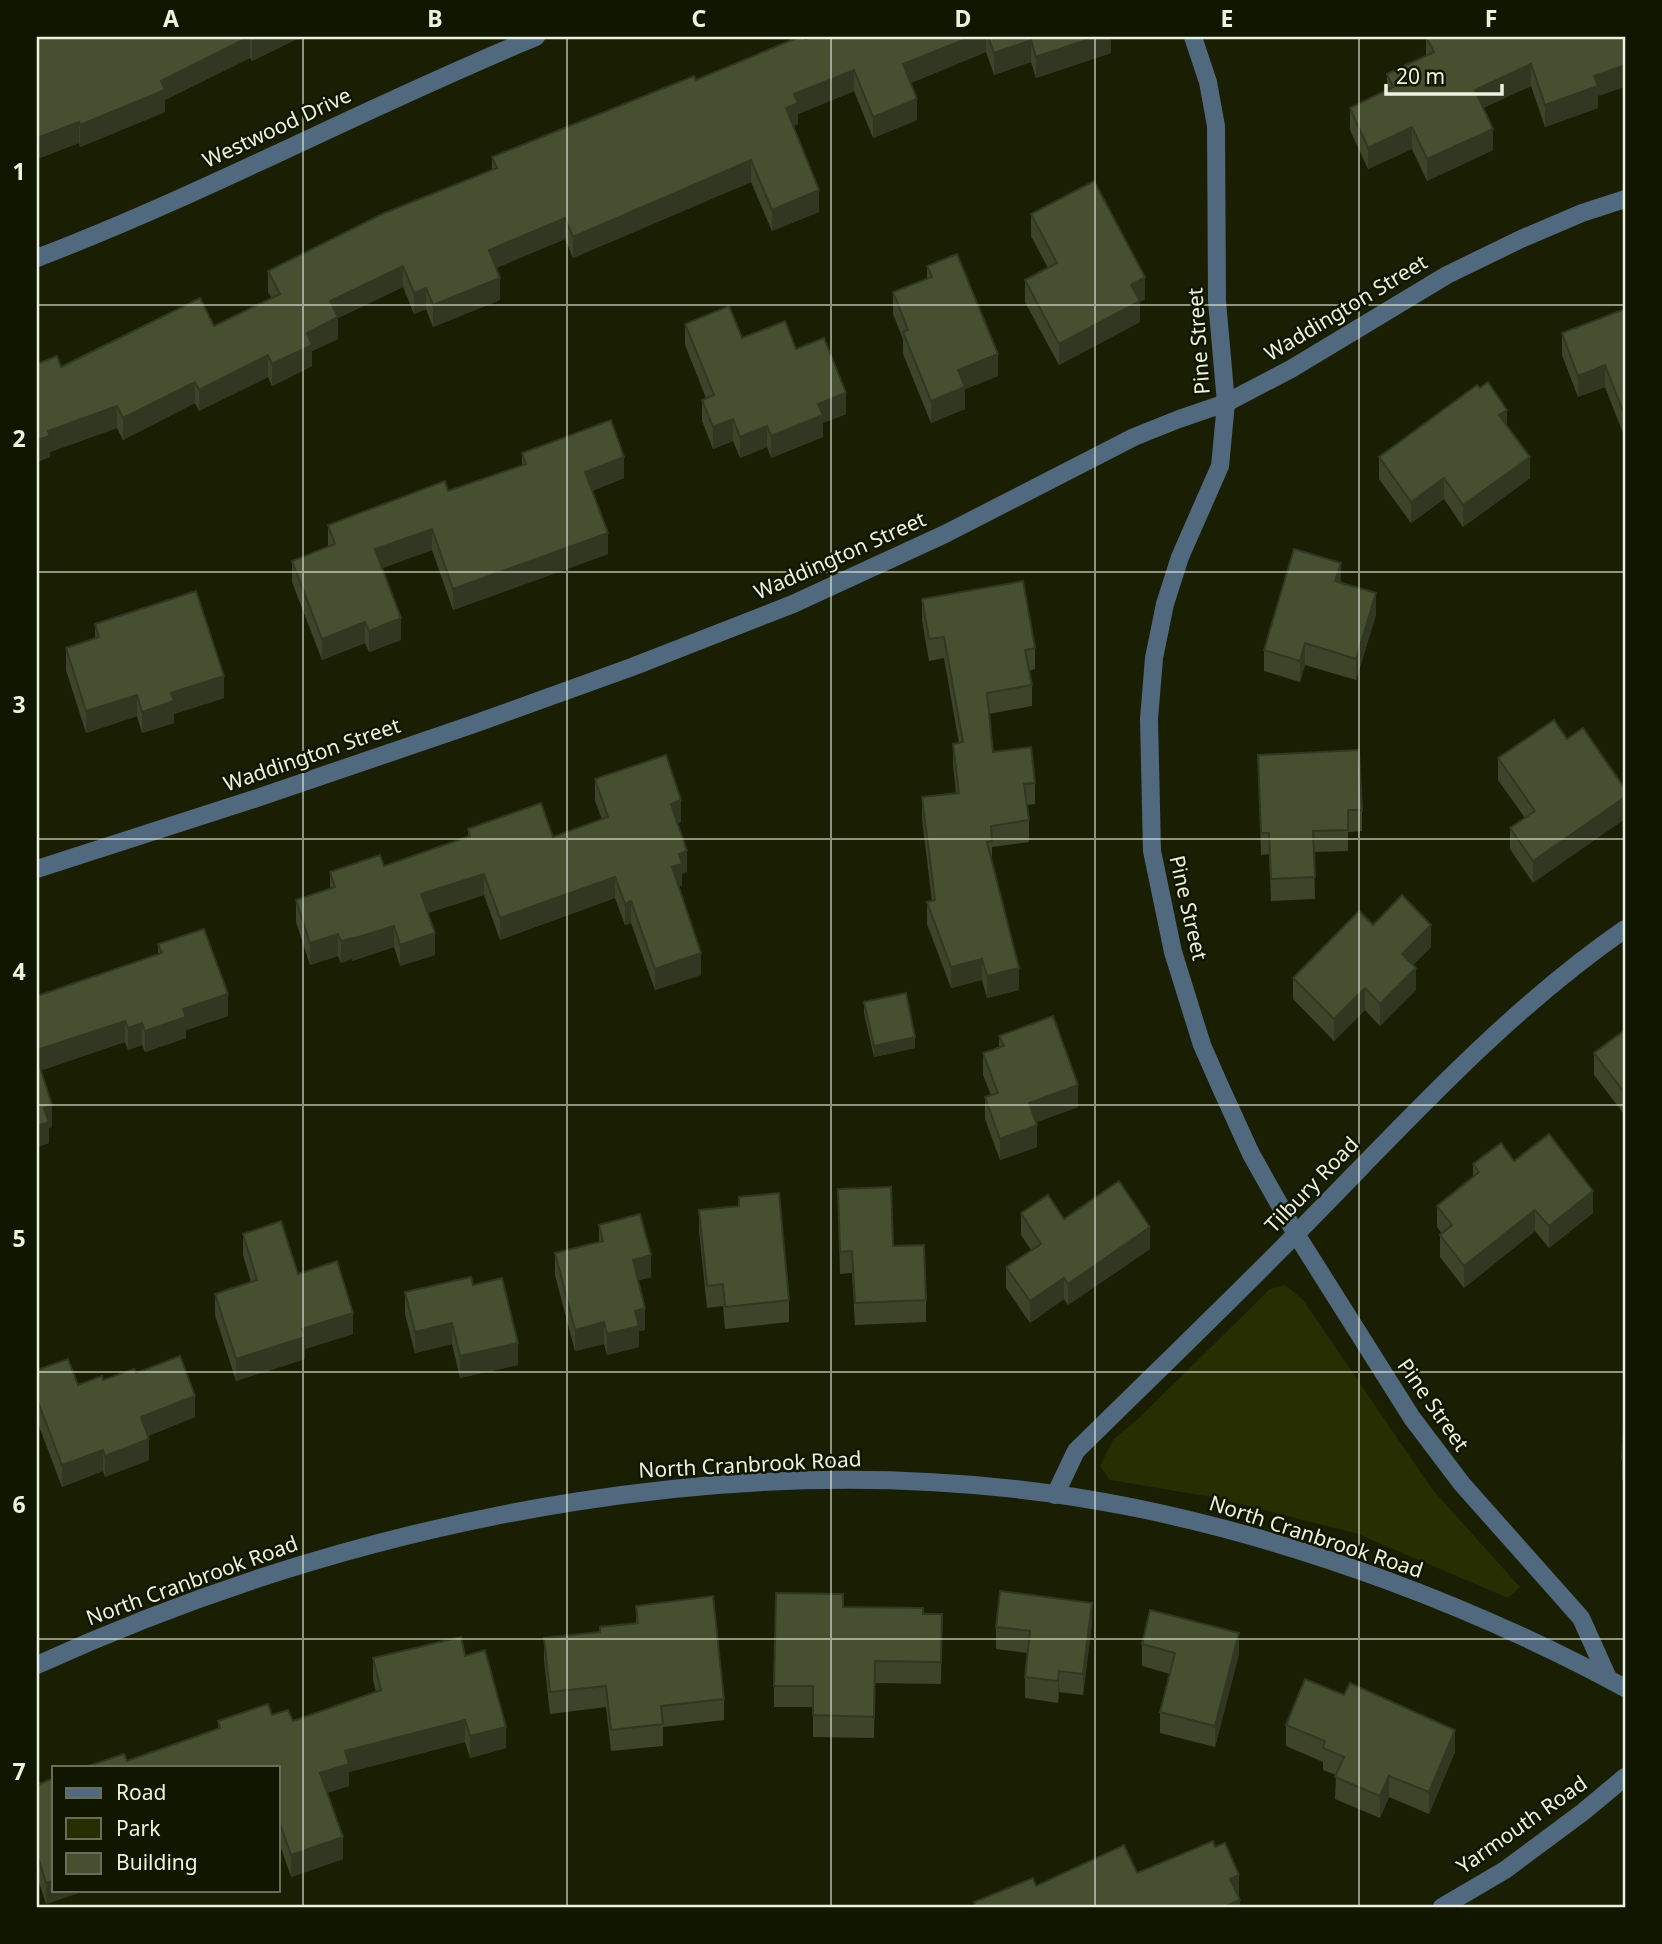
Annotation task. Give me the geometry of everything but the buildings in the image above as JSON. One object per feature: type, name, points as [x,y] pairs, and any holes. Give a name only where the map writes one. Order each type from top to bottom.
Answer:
[{"type":"street","name":"Westwood Drive","points":[[37,258],[134,219],[536,37]]},
{"type":"street","name":"Pine Street","points":[[1193,37],[1208,82],[1216,126],[1217,301],[1226,403],[1220,466],[1180,557],[1165,604],[1154,658],[1149,719],[1152,851],[1173,952],[1202,1045],[1251,1154],[1296,1234],[1412,1418],[1462,1485],[1581,1618],[1608,1678]]},
{"type":"street","name":"Waddington Street","points":[[37,869],[270,794],[474,724],[781,609],[945,534],[1134,437],[1226,403],[1291,369],[1447,275],[1521,239],[1625,198]]},
{"type":"street","name":"Tilbury Road","points":[[1055,1495],[1076,1451],[1498,1030],[1540,993],[1625,929]]},
{"type":"street","name":"North Cranbrook Road","points":[[37,1665],[134,1623],[266,1576],[344,1553],[480,1519],[591,1499],[706,1486],[812,1480],[873,1480],[1055,1495],[1133,1508],[1251,1537],[1352,1568],[1429,1597],[1625,1688]]},
{"type":"street","name":"Yarmouth Road","points":[[1442,1907],[1505,1870],[1625,1777]]},
{"type":"green space","points":[[1285,1285],[1303,1300],[1432,1489],[1520,1587],[1508,1598],[1358,1534],[1217,1498],[1110,1480],[1100,1466],[1113,1440],[1139,1418],[1270,1289]]}]
